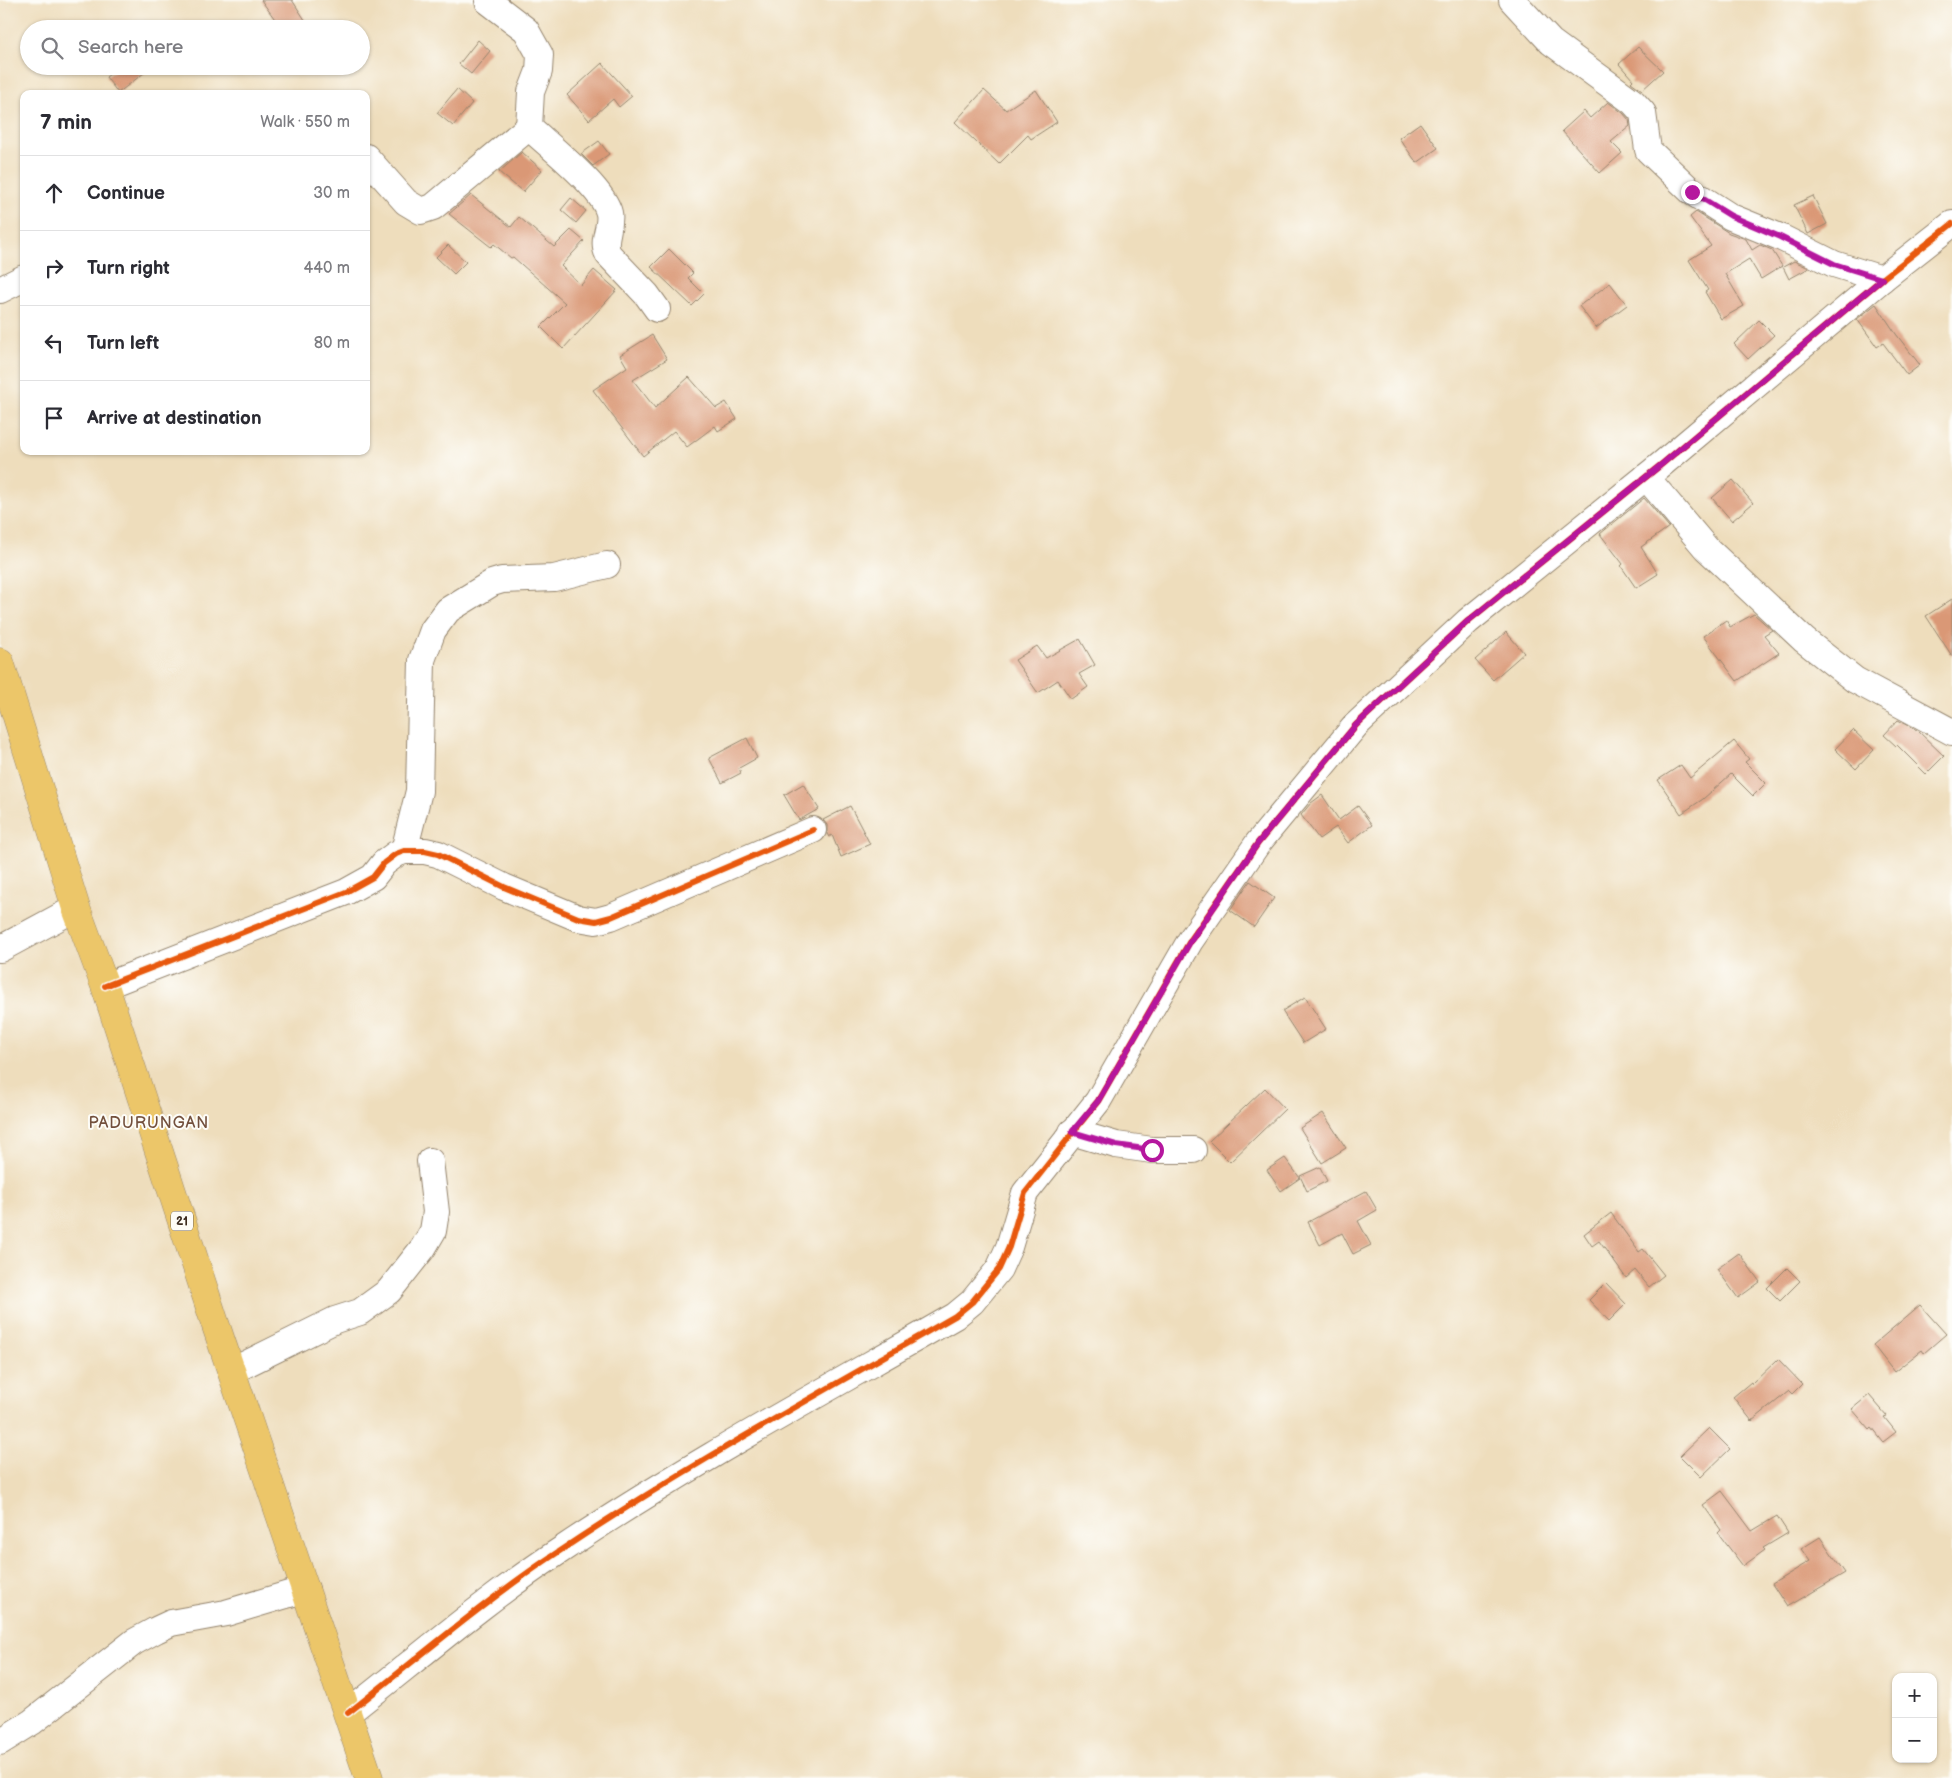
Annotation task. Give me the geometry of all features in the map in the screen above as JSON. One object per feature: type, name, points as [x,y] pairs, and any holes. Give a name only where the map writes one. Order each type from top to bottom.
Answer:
[{"type":"highway","name":"21","points":[[0,662],[76,908],[105,986],[369,1778]]},
{"type":"street","points":[[1512,0],[1551,42],[1633,102],[1644,113],[1648,150],[1692,192],[1731,216],[1780,237],[1834,264],[1882,279]]},
{"type":"street","points":[[370,162],[406,202],[421,211],[433,207],[529,127],[531,92],[539,71],[540,54],[526,30],[488,1]]},
{"type":"street","points":[[529,127],[596,189],[605,202],[609,214],[604,246],[608,254],[647,295],[657,309]]},
{"type":"street","points":[[348,1714],[471,1615],[556,1552],[665,1483],[954,1316],[972,1302],[999,1269],[1009,1247],[1025,1193],[1098,1101],[1190,942],[1258,843],[1356,725],[1468,621],[1646,477],[1882,279],[1952,224]]},
{"type":"street","points":[[0,280],[20,270]]},
{"type":"street","points":[[0,290],[20,280]]},
{"type":"street","points":[[1646,477],[1706,548],[1804,640],[1855,680],[1952,732]]},
{"type":"street","points":[[404,851],[419,791],[422,660],[426,647],[440,619],[457,603],[492,583],[502,580],[554,578],[608,565]]},
{"type":"street","points":[[105,986],[346,892],[373,877],[384,863],[404,851],[425,851],[438,854],[504,887],[578,918],[596,920],[611,917],[813,830]]},
{"type":"street","points":[[0,949],[76,908]]},
{"type":"street","points":[[1072,1132],[1116,1145],[1152,1150],[1193,1150]]},
{"type":"street","points":[[232,1371],[335,1320],[360,1312],[389,1291],[424,1248],[433,1231],[436,1212],[430,1161]]},
{"type":"street","points":[[0,1742],[32,1722],[134,1642],[156,1630],[171,1624],[226,1613],[306,1589]]},
{"type":"building","points":[[261,0],[292,0],[305,20],[275,20]]},
{"type":"building","points":[[478,40],[490,51],[471,74],[459,64]]},
{"type":"building","points":[[1638,47],[1663,71],[1642,90],[1631,82],[1633,80],[1619,64]]},
{"type":"building","points":[[602,63],[632,96],[619,107],[613,99],[589,120],[567,95]]},
{"type":"building","points":[[109,75],[141,75],[122,90],[116,90],[106,77]]},
{"type":"building","points":[[457,89],[472,103],[453,126],[437,113]]},
{"type":"building","points":[[984,90],[1006,110],[1036,90],[1057,122],[1031,139],[1028,135],[999,164],[955,122]]},
{"type":"building","points":[[1608,102],[1623,113],[1629,120],[1630,126],[1611,142],[1622,153],[1600,173],[1562,131],[1584,111],[1590,118]]},
{"type":"building","points":[[1420,123],[1438,148],[1417,163],[1399,138]]},
{"type":"building","points":[[599,141],[609,154],[593,166],[581,154]]},
{"type":"building","points":[[522,152],[542,170],[523,192],[499,172]]},
{"type":"building","points":[[471,195],[511,227],[519,217],[554,247],[571,230],[584,241],[561,266],[581,285],[594,270],[617,290],[563,349],[541,327],[565,303],[513,257],[511,258],[494,244],[491,247],[449,214]]},
{"type":"building","points":[[1813,196],[1827,224],[1808,234],[1794,205]]},
{"type":"building","points":[[571,198],[586,211],[576,223],[561,210]]},
{"type":"building","points":[[1696,212],[1729,233],[1746,239],[1752,250],[1760,245],[1772,250],[1782,266],[1761,279],[1749,259],[1725,274],[1744,306],[1721,319],[1705,292],[1708,290],[1689,260],[1711,246],[1690,217]]},
{"type":"building","points":[[448,245],[466,262],[454,274],[436,257]]},
{"type":"building","points":[[669,249],[693,273],[688,278],[704,294],[692,306],[651,267]]},
{"type":"building","points":[[1794,261],[1809,268],[1789,279],[1783,267]]},
{"type":"building","points":[[1610,283],[1627,305],[1596,328],[1579,306]]},
{"type":"building","points":[[1876,304],[1920,365],[1907,375],[1883,343],[1877,347],[1857,319]]},
{"type":"building","points":[[1759,320],[1774,335],[1748,359],[1734,344]]},
{"type":"building","points":[[652,335],[667,359],[633,380],[655,408],[689,377],[716,408],[726,402],[737,419],[718,431],[715,426],[687,447],[674,431],[643,456],[593,390],[627,367],[620,355]]},
{"type":"building","points":[[1733,480],[1753,503],[1732,521],[1712,498]]},
{"type":"building","points":[[1644,498],[1669,527],[1641,547],[1658,574],[1636,588],[1621,566],[1623,564],[1600,534]]},
{"type":"building","points":[[1952,599],[1952,656],[1926,616]]},
{"type":"building","points":[[1754,614],[1772,630],[1764,635],[1779,653],[1737,681],[1703,636],[1726,620],[1730,627]]},
{"type":"building","points":[[1506,632],[1524,653],[1493,680],[1475,660]]},
{"type":"building","points":[[1080,639],[1095,665],[1079,674],[1088,687],[1071,699],[1058,680],[1038,693],[1015,660],[1037,646],[1046,658]]},
{"type":"building","points":[[1898,720],[1917,730],[1944,756],[1926,774],[1897,745],[1884,735]]},
{"type":"building","points":[[1853,730],[1874,750],[1856,769],[1835,749]]},
{"type":"building","points":[[747,738],[757,758],[739,768],[741,773],[722,783],[709,758]]},
{"type":"building","points":[[1734,741],[1749,759],[1745,762],[1766,783],[1753,796],[1731,774],[1703,799],[1681,814],[1658,780],[1681,765],[1690,778]]},
{"type":"building","points":[[803,784],[819,809],[799,820],[784,795]]},
{"type":"building","points":[[1322,795],[1339,820],[1358,806],[1372,825],[1348,843],[1336,827],[1319,839],[1301,815],[1311,803]]},
{"type":"building","points":[[850,806],[870,844],[841,857],[832,835],[829,837],[827,834],[827,825],[823,820]]},
{"type":"building","points":[[1250,881],[1274,898],[1254,927],[1230,910]]},
{"type":"building","points":[[1305,997],[1326,1029],[1303,1043],[1282,1011]]},
{"type":"building","points":[[1265,1088],[1285,1109],[1230,1162],[1209,1141]]},
{"type":"building","points":[[1323,1113],[1346,1148],[1322,1163],[1300,1128]]},
{"type":"building","points":[[1285,1158],[1300,1178],[1281,1191],[1267,1170]]},
{"type":"building","points":[[1320,1167],[1327,1181],[1307,1191],[1300,1176]]},
{"type":"building","points":[[1366,1191],[1377,1210],[1358,1221],[1371,1245],[1353,1254],[1342,1233],[1320,1245],[1308,1222]]},
{"type":"building","points":[[1611,1213],[1639,1252],[1643,1249],[1664,1275],[1649,1287],[1635,1270],[1626,1278],[1599,1241],[1592,1246],[1584,1234]]},
{"type":"building","points":[[1739,1253],[1760,1282],[1738,1298],[1717,1269]]},
{"type":"building","points":[[1787,1268],[1800,1281],[1780,1301],[1767,1288]]},
{"type":"building","points":[[1606,1283],[1626,1304],[1609,1321],[1589,1300]]},
{"type":"building","points":[[1920,1305],[1946,1334],[1924,1353],[1922,1350],[1894,1372],[1873,1345]]},
{"type":"building","points":[[1778,1359],[1802,1384],[1792,1394],[1789,1391],[1752,1421],[1733,1397],[1751,1382],[1752,1384]]},
{"type":"building","points":[[1869,1395],[1887,1416],[1884,1417],[1896,1432],[1883,1442],[1872,1428],[1870,1430],[1852,1409]]},
{"type":"building","points":[[1709,1428],[1730,1449],[1701,1477],[1680,1456]]},
{"type":"building","points":[[1722,1491],[1752,1531],[1777,1516],[1788,1533],[1763,1548],[1765,1550],[1743,1566],[1718,1533],[1721,1530],[1703,1505]]},
{"type":"building","points":[[1820,1537],[1845,1573],[1787,1607],[1772,1584],[1810,1561],[1801,1549]]},
{"type":"cycle path","points":[[348,1713],[477,1610],[606,1520],[804,1402],[955,1316],[972,1302],[999,1269],[1009,1247],[1025,1193],[1098,1101],[1190,941],[1258,843],[1356,725],[1468,621],[1662,464],[1882,279],[1952,224]]},
{"type":"cycle path","points":[[105,986],[346,892],[373,877],[384,863],[396,854],[404,851],[425,851],[438,854],[504,887],[578,918],[596,921],[611,917],[813,830]]},
{"type":"district","name":"PADURUNGAN","points":[[149,1122]]},
{"type":"route","points":[[1152,1150],[1116,1145],[1072,1132],[1098,1101],[1116,1074],[1190,942],[1258,843],[1320,767],[1356,725],[1468,621],[1662,464],[1882,279],[1834,264],[1780,237],[1731,216],[1692,192]]}]
